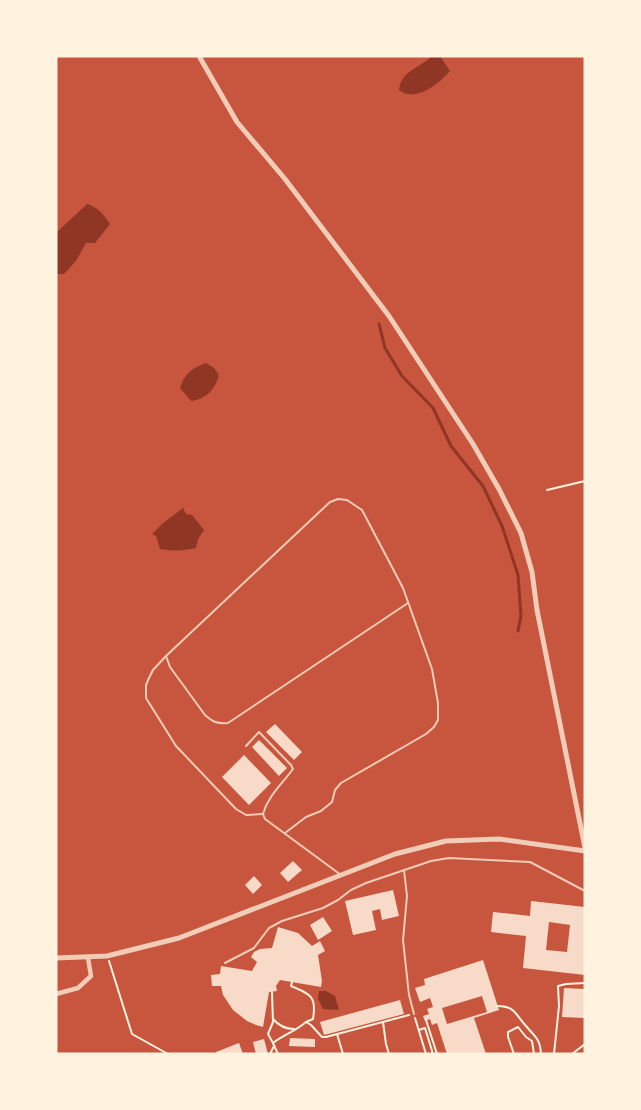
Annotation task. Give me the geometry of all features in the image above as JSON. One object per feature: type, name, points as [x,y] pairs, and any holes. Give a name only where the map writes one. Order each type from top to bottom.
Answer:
[{"type":"street","points":[[56,958],[107,956],[179,938],[395,854],[446,841],[499,839],[585,849],[537,610],[532,572],[521,533],[500,489],[473,444],[389,316],[285,179],[237,122],[199,56]]},
{"type":"street","points":[[56,994],[78,988],[91,976],[88,958]]},
{"type":"lane","points":[[263,814],[246,815],[236,809],[176,746],[146,698],[148,678],[166,656],[330,502],[338,499],[348,500],[362,510],[409,602],[432,668],[438,703],[438,720],[434,727],[426,734],[341,783],[336,790],[332,802],[321,811],[306,817],[285,833]]},
{"type":"lane","points":[[166,656],[170,667],[205,715],[218,724],[228,723],[409,602]]},
{"type":"lane","points":[[246,746],[259,732],[291,765],[293,770],[274,792],[265,807],[263,814],[265,819],[341,874]]},
{"type":"lane","points":[[225,962],[254,948],[269,928],[282,921],[323,908],[366,883],[431,861],[449,858],[530,862],[585,891]]},
{"type":"lane","points":[[404,870],[407,896],[403,940],[409,996],[414,1014]]},
{"type":"path","points":[[548,490],[585,481]]},
{"type":"path","points":[[107,956],[132,1034],[168,1054]]},
{"type":"path","points":[[273,1043],[313,1019],[316,1007],[314,1000],[311,996],[291,986],[292,982]]},
{"type":"path","points":[[554,1054],[559,1006],[558,986],[585,983]]},
{"type":"path","points":[[272,992],[273,1019],[268,1034],[278,1054]]},
{"type":"path","points":[[497,1006],[506,1006],[515,1010],[538,1039],[540,1054]]},
{"type":"path","points":[[306,1022],[322,1037],[414,1014],[426,1054]]},
{"type":"path","points":[[273,1019],[276,1024],[285,1029],[294,1029]]},
{"type":"path","points":[[426,1020],[437,1054]]},
{"type":"path","points":[[383,1022],[389,1054]]},
{"type":"path","points":[[514,1054],[508,1032],[518,1027],[532,1041],[534,1054]]},
{"type":"path","points":[[419,1030],[425,1028],[433,1054]]},
{"type":"path","points":[[337,1034],[344,1054]]},
{"type":"path","points":[[572,1054],[585,1044]]},
{"type":"path","points":[[270,1054],[274,1046]]},
{"type":"shaded area","points":[[428,56],[440,56],[450,71],[433,86],[419,93],[405,93],[399,90],[403,79],[430,58]]},
{"type":"shaded area","points":[[87,204],[98,209],[110,224],[95,243],[86,243],[76,261],[64,274],[57,274],[56,233]]},
{"type":"shaded area","points":[[206,363],[214,368],[219,375],[209,393],[191,401],[180,388],[190,372]]},
{"type":"shaded area","points":[[183,508],[186,514],[192,515],[204,530],[198,539],[196,548],[187,550],[160,549],[156,536],[152,534]]},
{"type":"shaded area","points":[[319,991],[326,991],[335,996],[339,1010],[323,1009],[318,999]]},
{"type":"building","points":[[275,724],[302,752],[294,760],[266,732]]},
{"type":"building","points":[[259,740],[287,768],[279,776],[252,747]]},
{"type":"building","points":[[244,755],[271,783],[249,805],[222,777]]},
{"type":"building","points":[[293,861],[302,870],[288,882],[280,873]]},
{"type":"building","points":[[254,876],[262,885],[253,894],[245,885]]},
{"type":"building","points":[[393,890],[399,916],[382,920],[380,909],[372,911],[376,930],[353,935],[345,901]]},
{"type":"building","points":[[531,901],[585,907],[585,975],[523,968],[526,936],[491,932],[493,912],[530,916]],"holes":[[[549,922],[570,925],[567,952],[546,950]]]},
{"type":"building","points":[[323,917],[332,931],[318,940],[310,925]]},
{"type":"building","points":[[278,927],[298,933],[312,946],[320,941],[325,951],[318,955],[322,981],[321,987],[280,980],[276,986],[277,991],[269,992],[263,1027],[247,1021],[233,1010],[223,995],[221,986],[212,986],[211,975],[220,974],[221,966],[252,971],[257,962],[251,957],[254,952],[260,949],[272,948]]},
{"type":"building","points":[[483,960],[499,1010],[474,1018],[486,1054],[447,1054],[437,1023],[432,1025],[430,1019],[425,1021],[423,1016],[429,1014],[427,1009],[433,1007],[430,998],[420,1002],[415,988],[425,985],[424,979]],"holes":[[[482,996],[487,1012],[447,1024],[442,1008]]]},
{"type":"building","points":[[564,988],[585,989],[585,1018],[562,1017]]},
{"type":"building","points":[[400,1000],[404,1014],[324,1035],[320,1022]]},
{"type":"building","points":[[290,1038],[315,1039],[315,1047],[289,1046]]},
{"type":"building","points":[[264,1039],[268,1054],[256,1054],[253,1042]]},
{"type":"building","points":[[239,1043],[243,1054],[216,1054],[216,1052]]},
{"type":"waterway","points":[[379,324],[385,348],[402,376],[433,408],[451,446],[483,486],[502,526],[518,575],[521,616],[518,631]]}]
